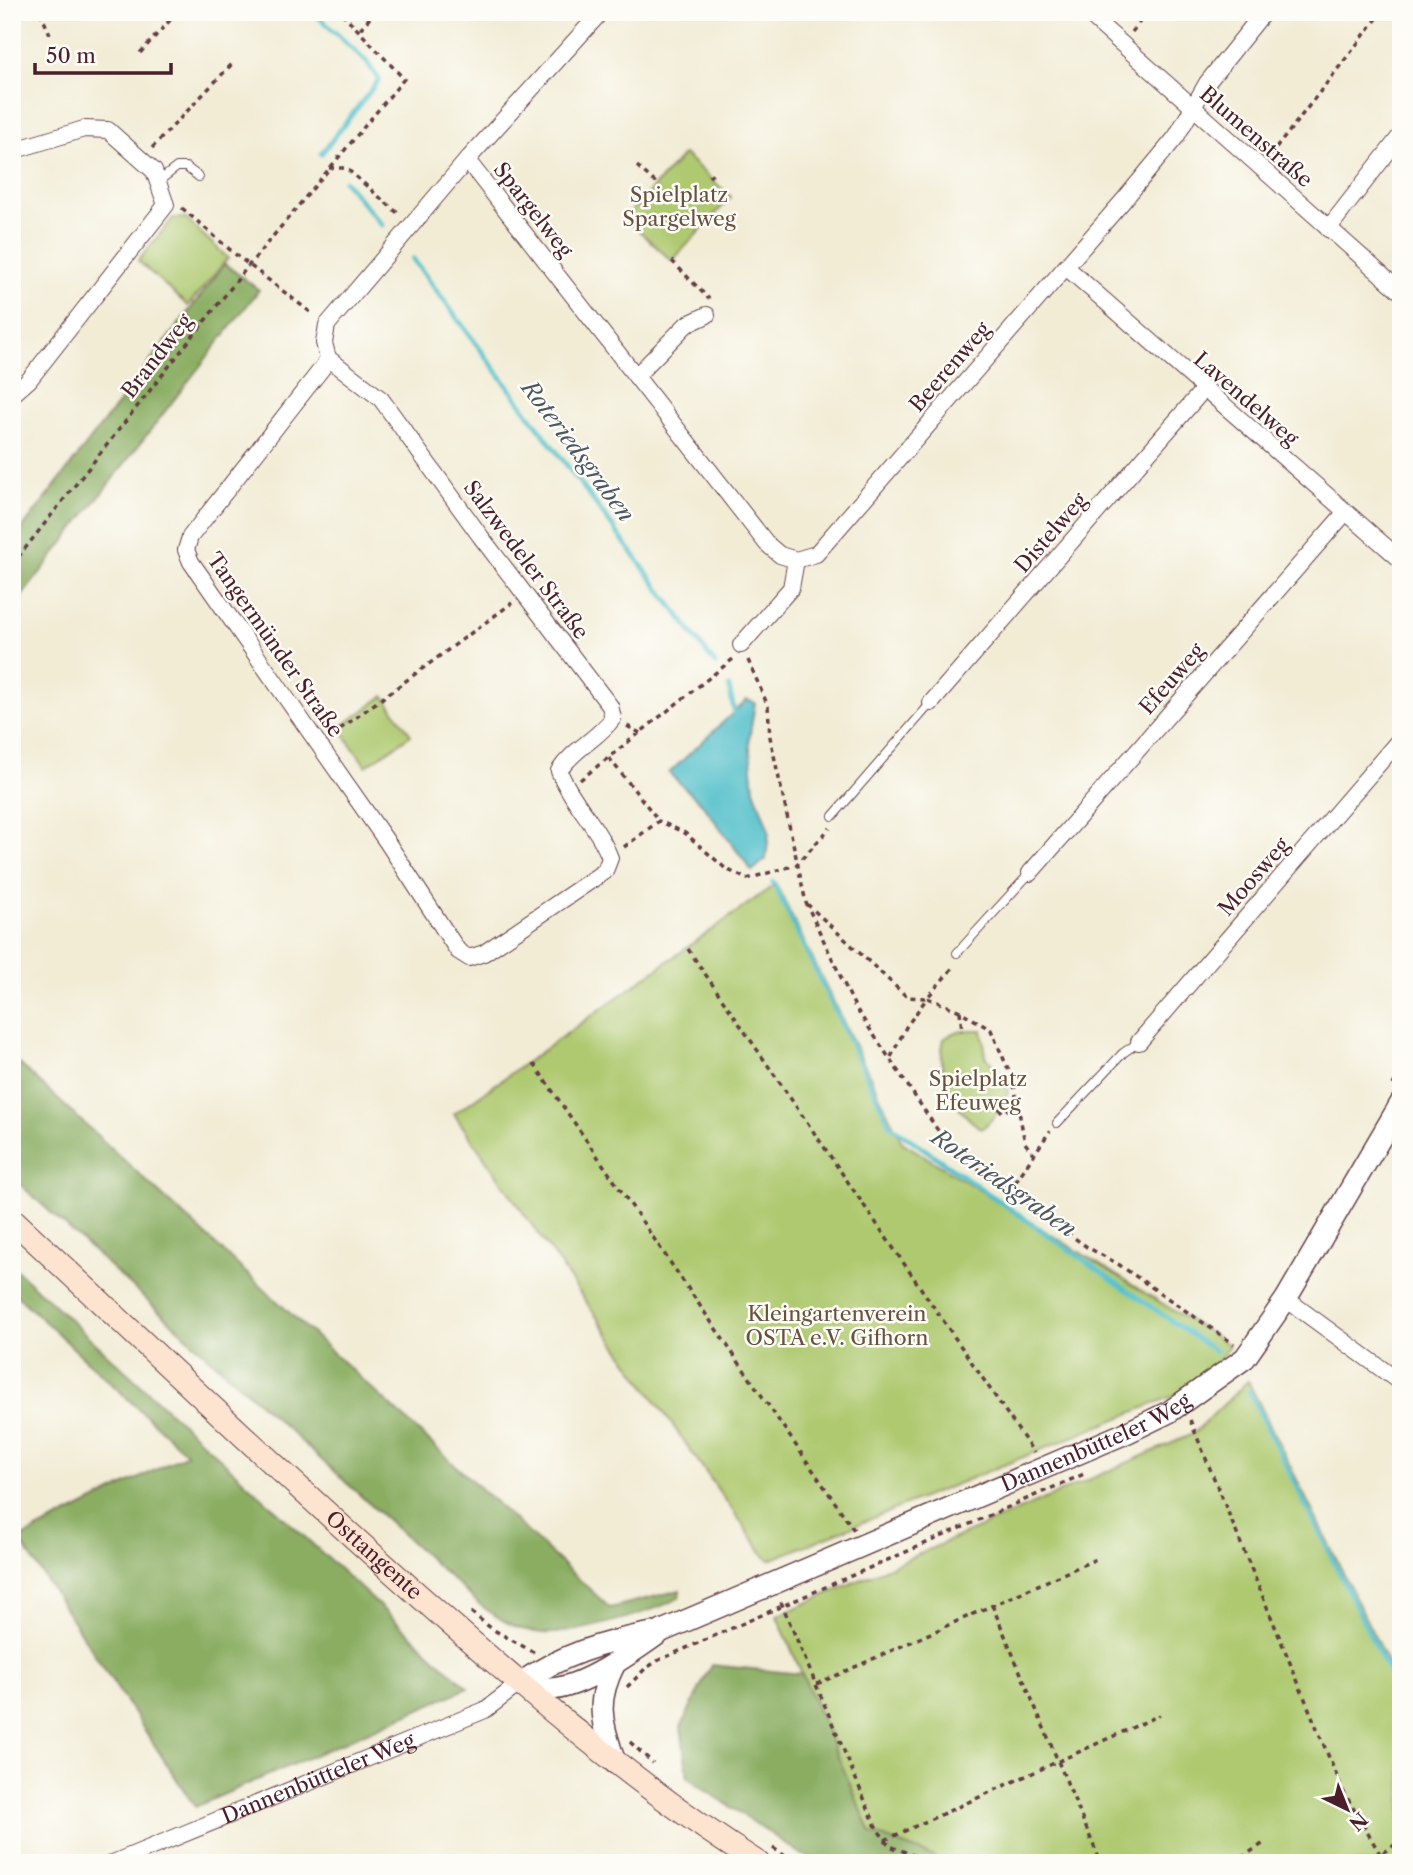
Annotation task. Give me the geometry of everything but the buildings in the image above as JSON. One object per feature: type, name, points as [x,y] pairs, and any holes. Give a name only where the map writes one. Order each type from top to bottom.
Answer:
[{"type":"main road","name":"Osttangente","points":[[12,1219],[344,1530],[519,1684],[615,1763],[700,1826],[761,1852]]},
{"type":"street","name":"Spargelweg","points":[[601,12],[467,160],[766,544],[780,555],[796,560]]},
{"type":"street","name":"Blumenstraße","points":[[1086,12],[1401,292]]},
{"type":"street","name":"Beerenweg","points":[[796,560],[816,554],[1066,267],[1176,137],[1207,83],[1264,12]]},
{"type":"street","points":[[12,151],[84,129],[108,130],[141,159],[159,181],[166,205],[29,380],[12,395]]},
{"type":"street","points":[[1328,229],[1401,135]]},
{"type":"street","points":[[328,358],[324,343],[327,325],[467,160]]},
{"type":"street","name":"Lavendelweg","points":[[1066,267],[1203,390],[1401,560]]},
{"type":"street","points":[[636,376],[686,326],[707,315]]},
{"type":"street","name":"Salzwedeler Straße","points":[[328,358],[381,399],[610,706],[613,718],[606,727],[567,758],[559,771],[572,790]]},
{"type":"street","name":"Tangermünder Straße","points":[[328,358],[190,537],[186,551],[191,562],[458,951],[469,957],[484,953],[605,871],[610,858]]},
{"type":"street","name":"Distelweg","points":[[931,703],[1203,390]]},
{"type":"street","name":"Efeuweg","points":[[1030,873],[1345,513]]},
{"type":"street","points":[[741,645],[791,588],[796,560]]},
{"type":"street","name":"Moosweg","points":[[1139,1042],[1401,738]]},
{"type":"street","points":[[572,790],[610,858]]},
{"type":"street","name":"Dannenbütteler Weg","points":[[519,1684],[551,1689],[615,1663],[662,1631],[1045,1469],[1169,1412],[1245,1358],[1286,1299],[1401,1103]]},
{"type":"street","points":[[1286,1299],[1401,1383]]},
{"type":"street","name":"Dannenbütteler Weg","points":[[113,1863],[485,1710],[546,1664],[603,1642],[662,1631]]},
{"type":"street","points":[[615,1663],[603,1685],[600,1712],[615,1763]]},
{"type":"lane","points":[[159,181],[177,167],[186,167],[199,177]]},
{"type":"lane","points":[[833,817],[931,703]]},
{"type":"lane","points":[[957,953],[1030,873]]},
{"type":"lane","points":[[1057,1123],[1123,1053],[1139,1042]]},
{"type":"path","points":[[40,12],[50,34]]},
{"type":"path","points":[[140,53],[172,18],[172,12]]},
{"type":"path","points":[[341,12],[360,30],[375,12]]},
{"type":"path","points":[[1122,45],[1147,12]]},
{"type":"path","points":[[1260,169],[1382,12]]},
{"type":"path","name":"Brandweg","points":[[12,565],[249,265],[404,79],[360,30]]},
{"type":"path","points":[[141,159],[232,64]]},
{"type":"path","points":[[637,166],[657,184]]},
{"type":"path","points":[[329,168],[346,168],[412,225]]},
{"type":"path","points":[[709,177],[716,170]]},
{"type":"path","points":[[166,205],[186,209],[249,265],[327,325]]},
{"type":"path","points":[[672,261],[709,296],[707,315]]},
{"type":"path","points":[[319,745],[524,594]]},
{"type":"path","points":[[572,790],[732,661],[741,645]]},
{"type":"path","points":[[741,645],[768,706],[770,737],[806,903],[855,1007],[943,1138],[961,1156],[1087,1247],[1118,1264],[1235,1344],[1245,1358]]},
{"type":"path","points":[[609,758],[659,821],[685,833],[726,869],[747,880],[796,865],[831,827],[833,817]]},
{"type":"path","points":[[610,858],[659,821]]},
{"type":"path","points":[[806,903],[907,997],[927,998],[960,1011],[991,1030],[1013,1080],[1025,1143],[1035,1156]]},
{"type":"path","points":[[688,949],[1045,1469]]},
{"type":"path","points":[[891,1057],[906,1027],[957,962],[957,953]]},
{"type":"path","points":[[960,1011],[962,1031]]},
{"type":"path","points":[[534,1064],[827,1487],[863,1547]]},
{"type":"path","points":[[999,1108],[1002,1112],[1018,1106]]},
{"type":"path","points":[[1010,1190],[1057,1123]]},
{"type":"path","points":[[1181,1426],[1190,1420],[1342,1788],[1380,1854]]},
{"type":"path","points":[[623,1692],[633,1679],[659,1660],[1094,1469]]},
{"type":"path","points":[[816,1685],[1096,1559]]},
{"type":"path","points":[[461,1604],[492,1629],[527,1646],[546,1664]]},
{"type":"path","points":[[992,1605],[1101,1863]]},
{"type":"path","points":[[786,1612],[867,1808],[885,1840],[890,1846],[933,1863]]},
{"type":"path","points":[[885,1840],[1160,1715]]},
{"type":"path","points":[[623,1736],[660,1769]]},
{"type":"path","points":[[1366,1863],[1401,1841]]},
{"type":"path","points":[[1233,1863],[1264,1843]]},
{"type":"path","points":[[761,1852],[796,1863]]},
{"type":"green space","name":"Spielplatz Spargelweg","points":[[684,154],[731,197],[672,261],[625,218]]},
{"type":"green space","points":[[173,218],[185,218],[228,258],[188,306],[138,261]]},
{"type":"green space","points":[[225,264],[259,290],[12,609],[12,542]]},
{"type":"green space","points":[[384,696],[411,735],[366,766],[339,728]]},
{"type":"green space","name":"Kleingartenverein OSTA e.V. Gifhorn","points":[[776,884],[902,1142],[1229,1345],[1205,1383],[770,1560],[454,1114]]},
{"type":"green space","name":"Spielplatz Efeuweg","points":[[982,1030],[986,1056],[1004,1081],[1008,1092],[995,1116],[982,1129],[955,1102],[942,1065],[944,1039],[953,1033]]},
{"type":"green space","points":[[12,1057],[610,1608],[680,1590],[679,1598],[612,1622],[555,1633],[533,1632],[516,1627],[479,1604],[12,1177]]},
{"type":"green space","points":[[12,1266],[468,1688],[195,1807],[19,1539],[187,1454],[12,1291]]},
{"type":"green space","points":[[1248,1381],[1401,1690],[1401,1863],[950,1863],[871,1833],[777,1616],[1193,1434]]},
{"type":"green space","points":[[711,1665],[802,1674],[871,1833],[950,1863],[819,1863],[799,1853],[688,1778],[681,1727]]},
{"type":"water","points":[[747,700],[755,703],[749,739],[754,789],[769,831],[766,859],[752,871],[703,805],[669,773]]},
{"type":"waterway","name":"Roteriedsgraben","points":[[313,12],[366,61],[379,80],[321,154]]},
{"type":"waterway","name":"Roteriedsgraben","points":[[344,181],[382,225]]},
{"type":"waterway","name":"Roteriedsgraben","points":[[413,259],[715,664]]},
{"type":"waterway","name":"Roteriedsgraben","points":[[729,687],[735,715]]},
{"type":"waterway","name":"Roteriedsgraben","points":[[773,882],[890,1125],[1216,1352]]},
{"type":"waterway","name":"Roteriedsgraben","points":[[1249,1391],[1401,1697]]}]
